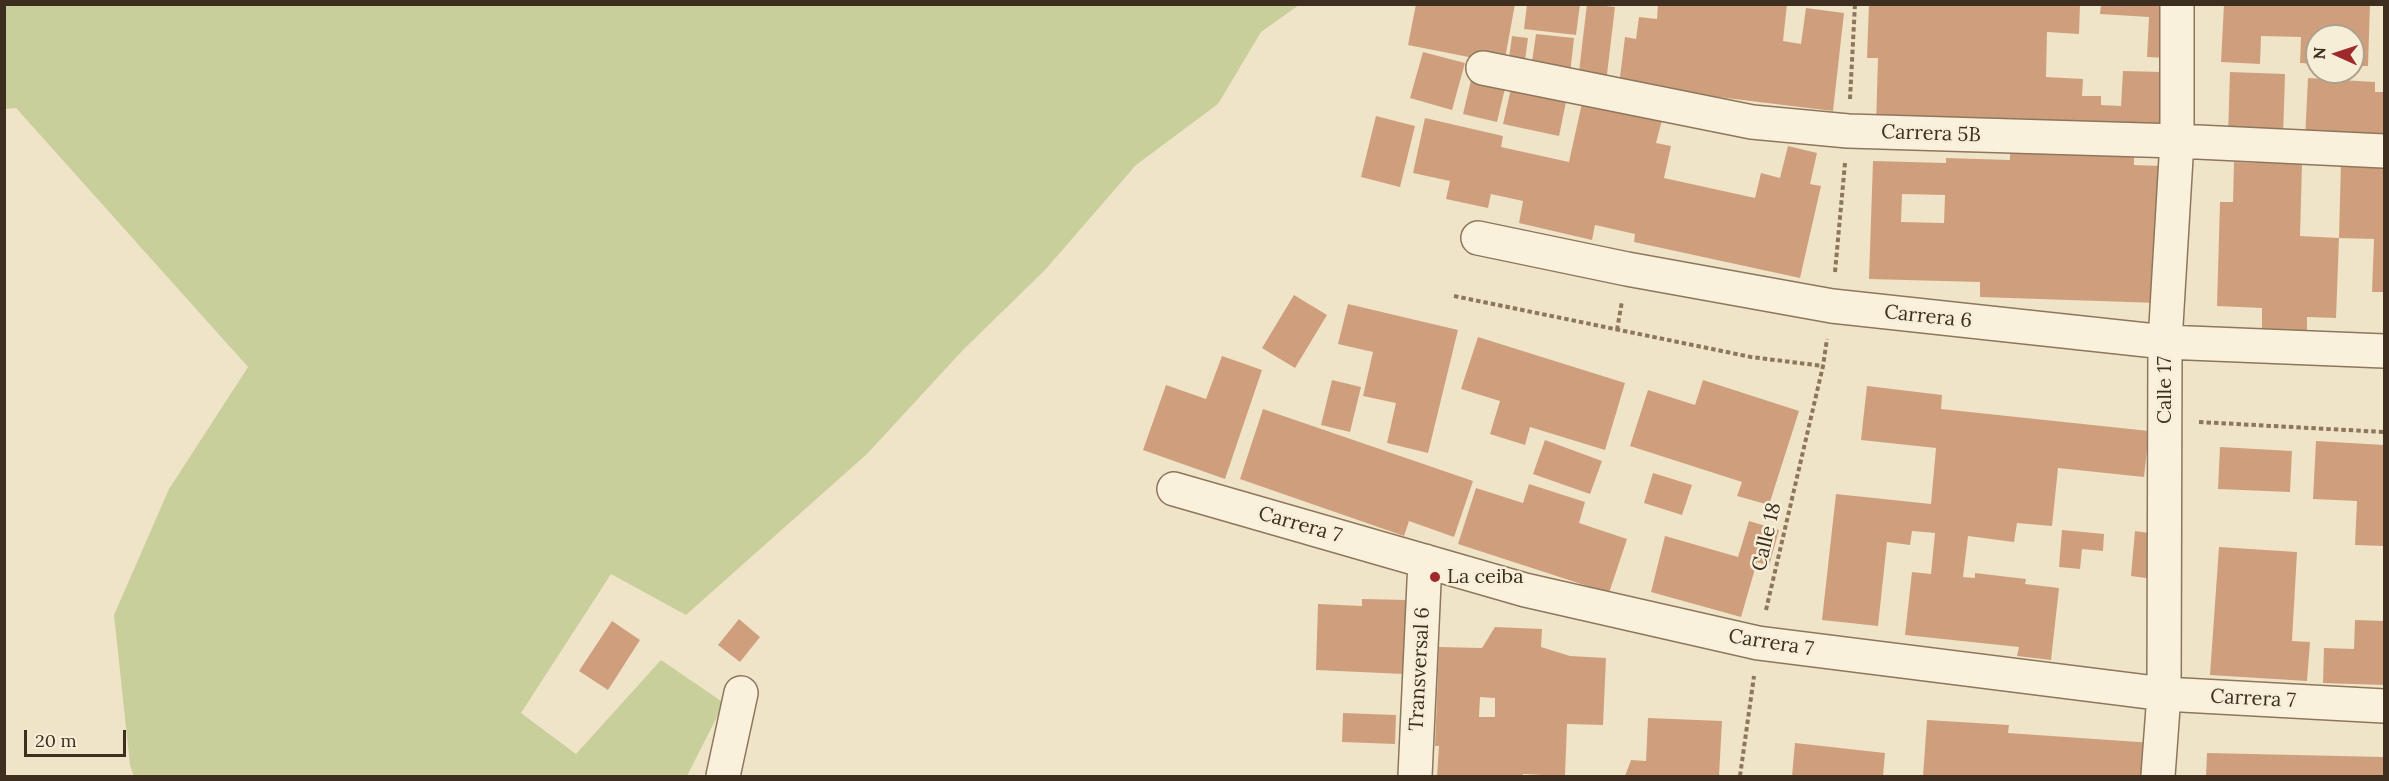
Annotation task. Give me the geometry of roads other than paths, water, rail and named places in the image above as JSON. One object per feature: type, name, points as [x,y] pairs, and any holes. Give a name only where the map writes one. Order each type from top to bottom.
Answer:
[{"type":"street","name":"Calle 17","points":[[2158,777],[2164,694],[2165,342],[2177,141],[2177,4]]},
{"type":"street","name":"Carrera 5B","points":[[1483,68],[1752,122],[1848,132],[2177,141],[2385,151]]},
{"type":"street","name":"Carrera 6","points":[[1478,237],[1627,269],[1832,306],[2165,342],[2385,351]]},
{"type":"street","name":"Carrera 7","points":[[1174,489],[1525,590],[1758,643],[2164,694],[2385,706]]},
{"type":"street","name":"Transversal 6","points":[[1415,777],[1425,561]]},
{"type":"street","points":[[723,777],[741,693]]},
{"type":"place","name":"La ceiba","points":[[1435,577]]}]
